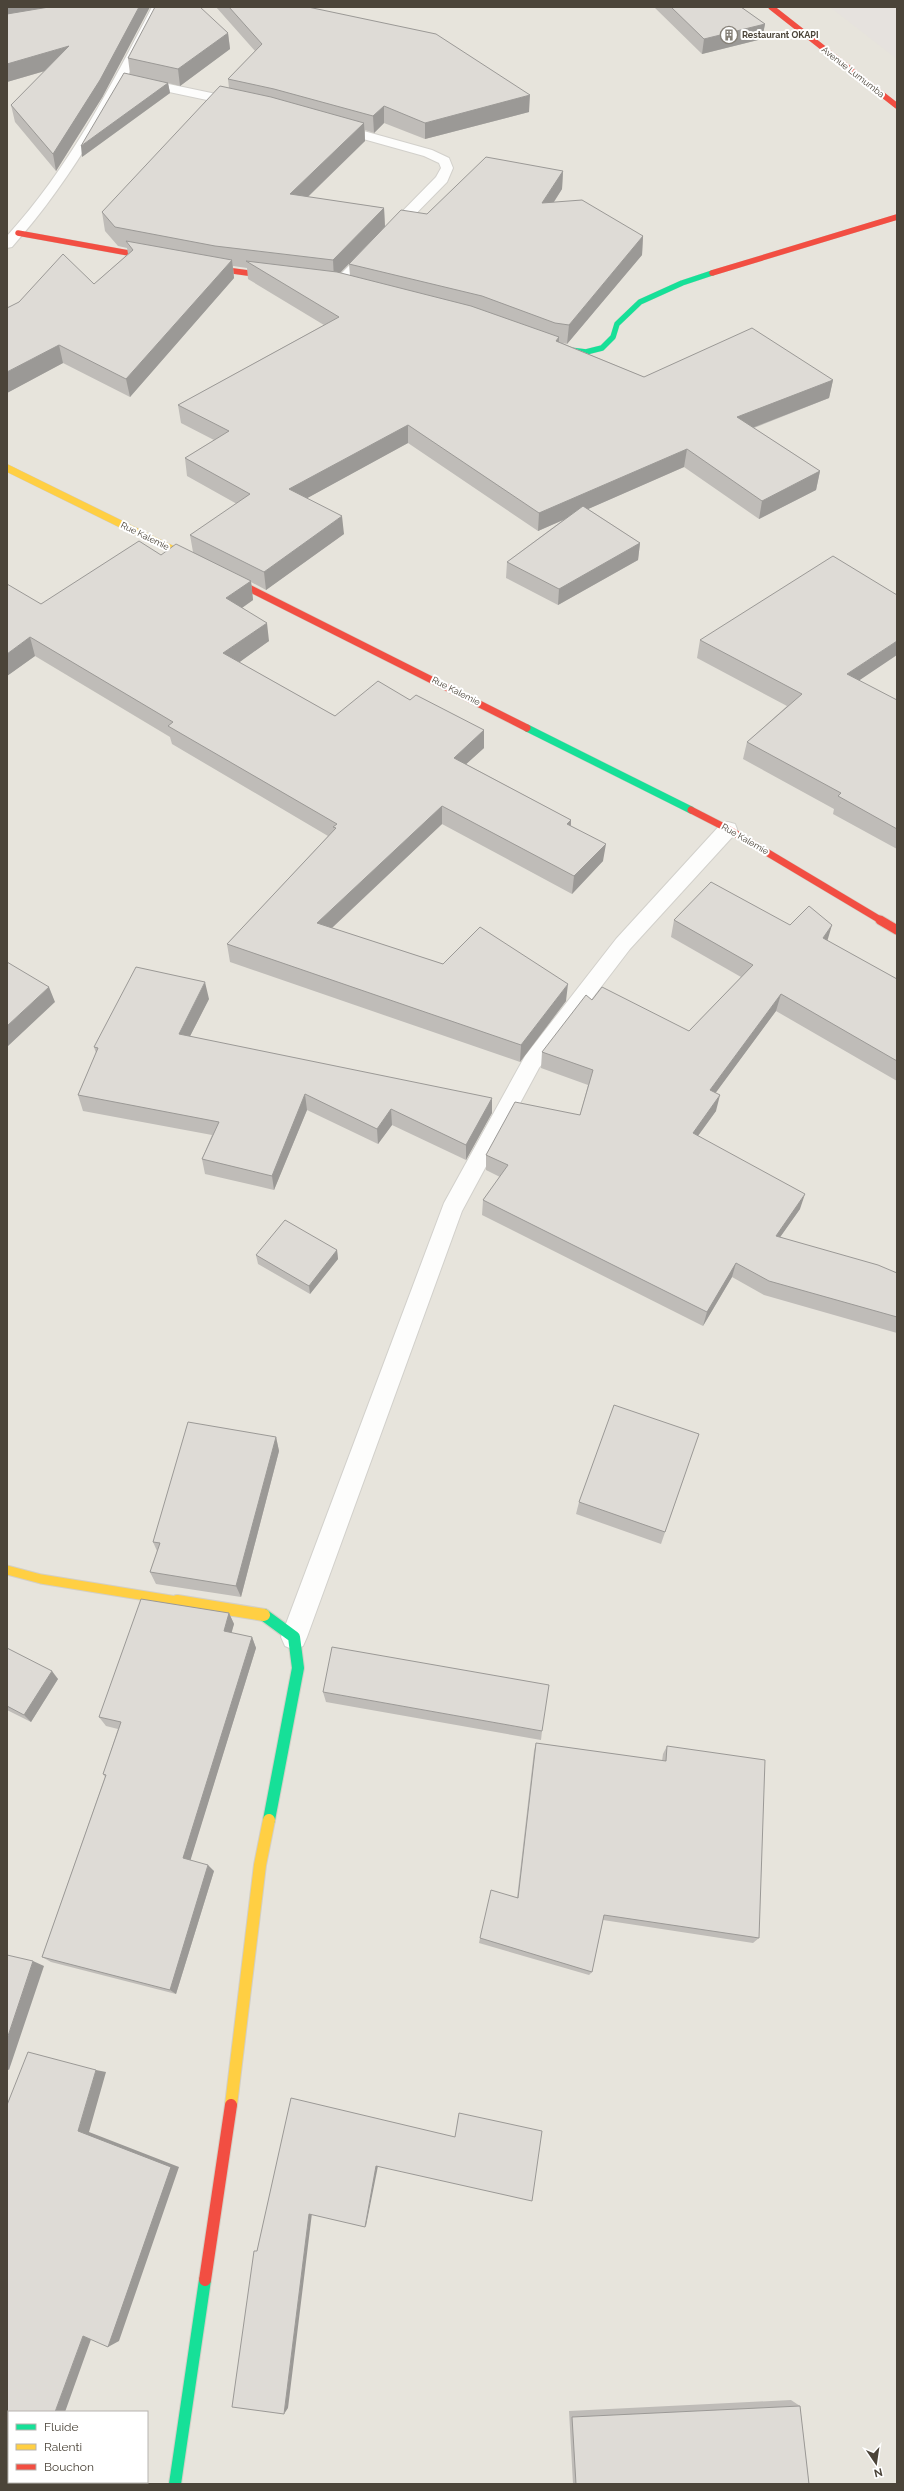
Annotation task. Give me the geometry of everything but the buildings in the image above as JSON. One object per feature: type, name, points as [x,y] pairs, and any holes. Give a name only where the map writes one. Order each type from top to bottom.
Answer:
[{"type":"main road","name":"Avenue Lumumba","points":[[771,7],[897,106]]},
{"type":"main road","points":[[542,344],[565,351],[586,352],[602,348],[613,337],[617,324],[640,302],[682,284],[761,257],[897,217]]},
{"type":"main road","points":[[18,233],[163,259]]},
{"type":"main road","points":[[194,265],[285,278]]},
{"type":"main road","points":[[334,284],[353,288]]},
{"type":"main road","name":"Rue Kalemie","points":[[7,468],[728,829],[897,930]]},
{"type":"main road","points":[[7,1570],[41,1579],[263,1614],[294,1637],[298,1668],[260,1865],[231,2108],[175,2484]]},
{"type":"street","points":[[7,244],[18,233],[74,160],[121,78],[158,7]]},
{"type":"street","points":[[121,78],[253,106]]},
{"type":"street","points":[[320,123],[428,153],[444,161],[447,168],[442,179],[334,284]]},
{"type":"street","points":[[294,1637],[452,1209],[532,1062],[623,944],[728,829]]},
{"type":"shaded area","points":[[7,7],[897,7],[897,2484],[7,2484]]},
{"type":"shaded area","points":[[830,7],[897,7],[897,59]]},
{"type":"traffic: fast","points":[[553,348],[586,352],[602,348],[613,337],[617,324],[640,302],[682,283],[712,273]]},
{"type":"traffic: fast","points":[[527,728],[691,810]]},
{"type":"traffic: fast","points":[[264,1615],[294,1637],[298,1668],[269,1820]]},
{"type":"traffic: fast","points":[[175,2484],[205,2280]]},
{"type":"traffic: slow","points":[[7,468],[196,561]]},
{"type":"traffic: slow","points":[[7,1570],[41,1579],[264,1615]]},
{"type":"traffic: slow","points":[[231,2105],[260,1865],[269,1820]]},
{"type":"traffic: jam","points":[[771,7],[897,106]]},
{"type":"traffic: jam","points":[[712,273],[897,217]]},
{"type":"traffic: jam","points":[[18,233],[156,258]]},
{"type":"traffic: jam","points":[[204,267],[277,277]]},
{"type":"traffic: jam","points":[[225,576],[527,728]]},
{"type":"traffic: jam","points":[[691,810],[728,829],[897,930]]},
{"type":"traffic: jam","points":[[205,2280],[231,2105]]},
{"type":"place","name":"Restaurant OKAPI","points":[[729,35]]}]
